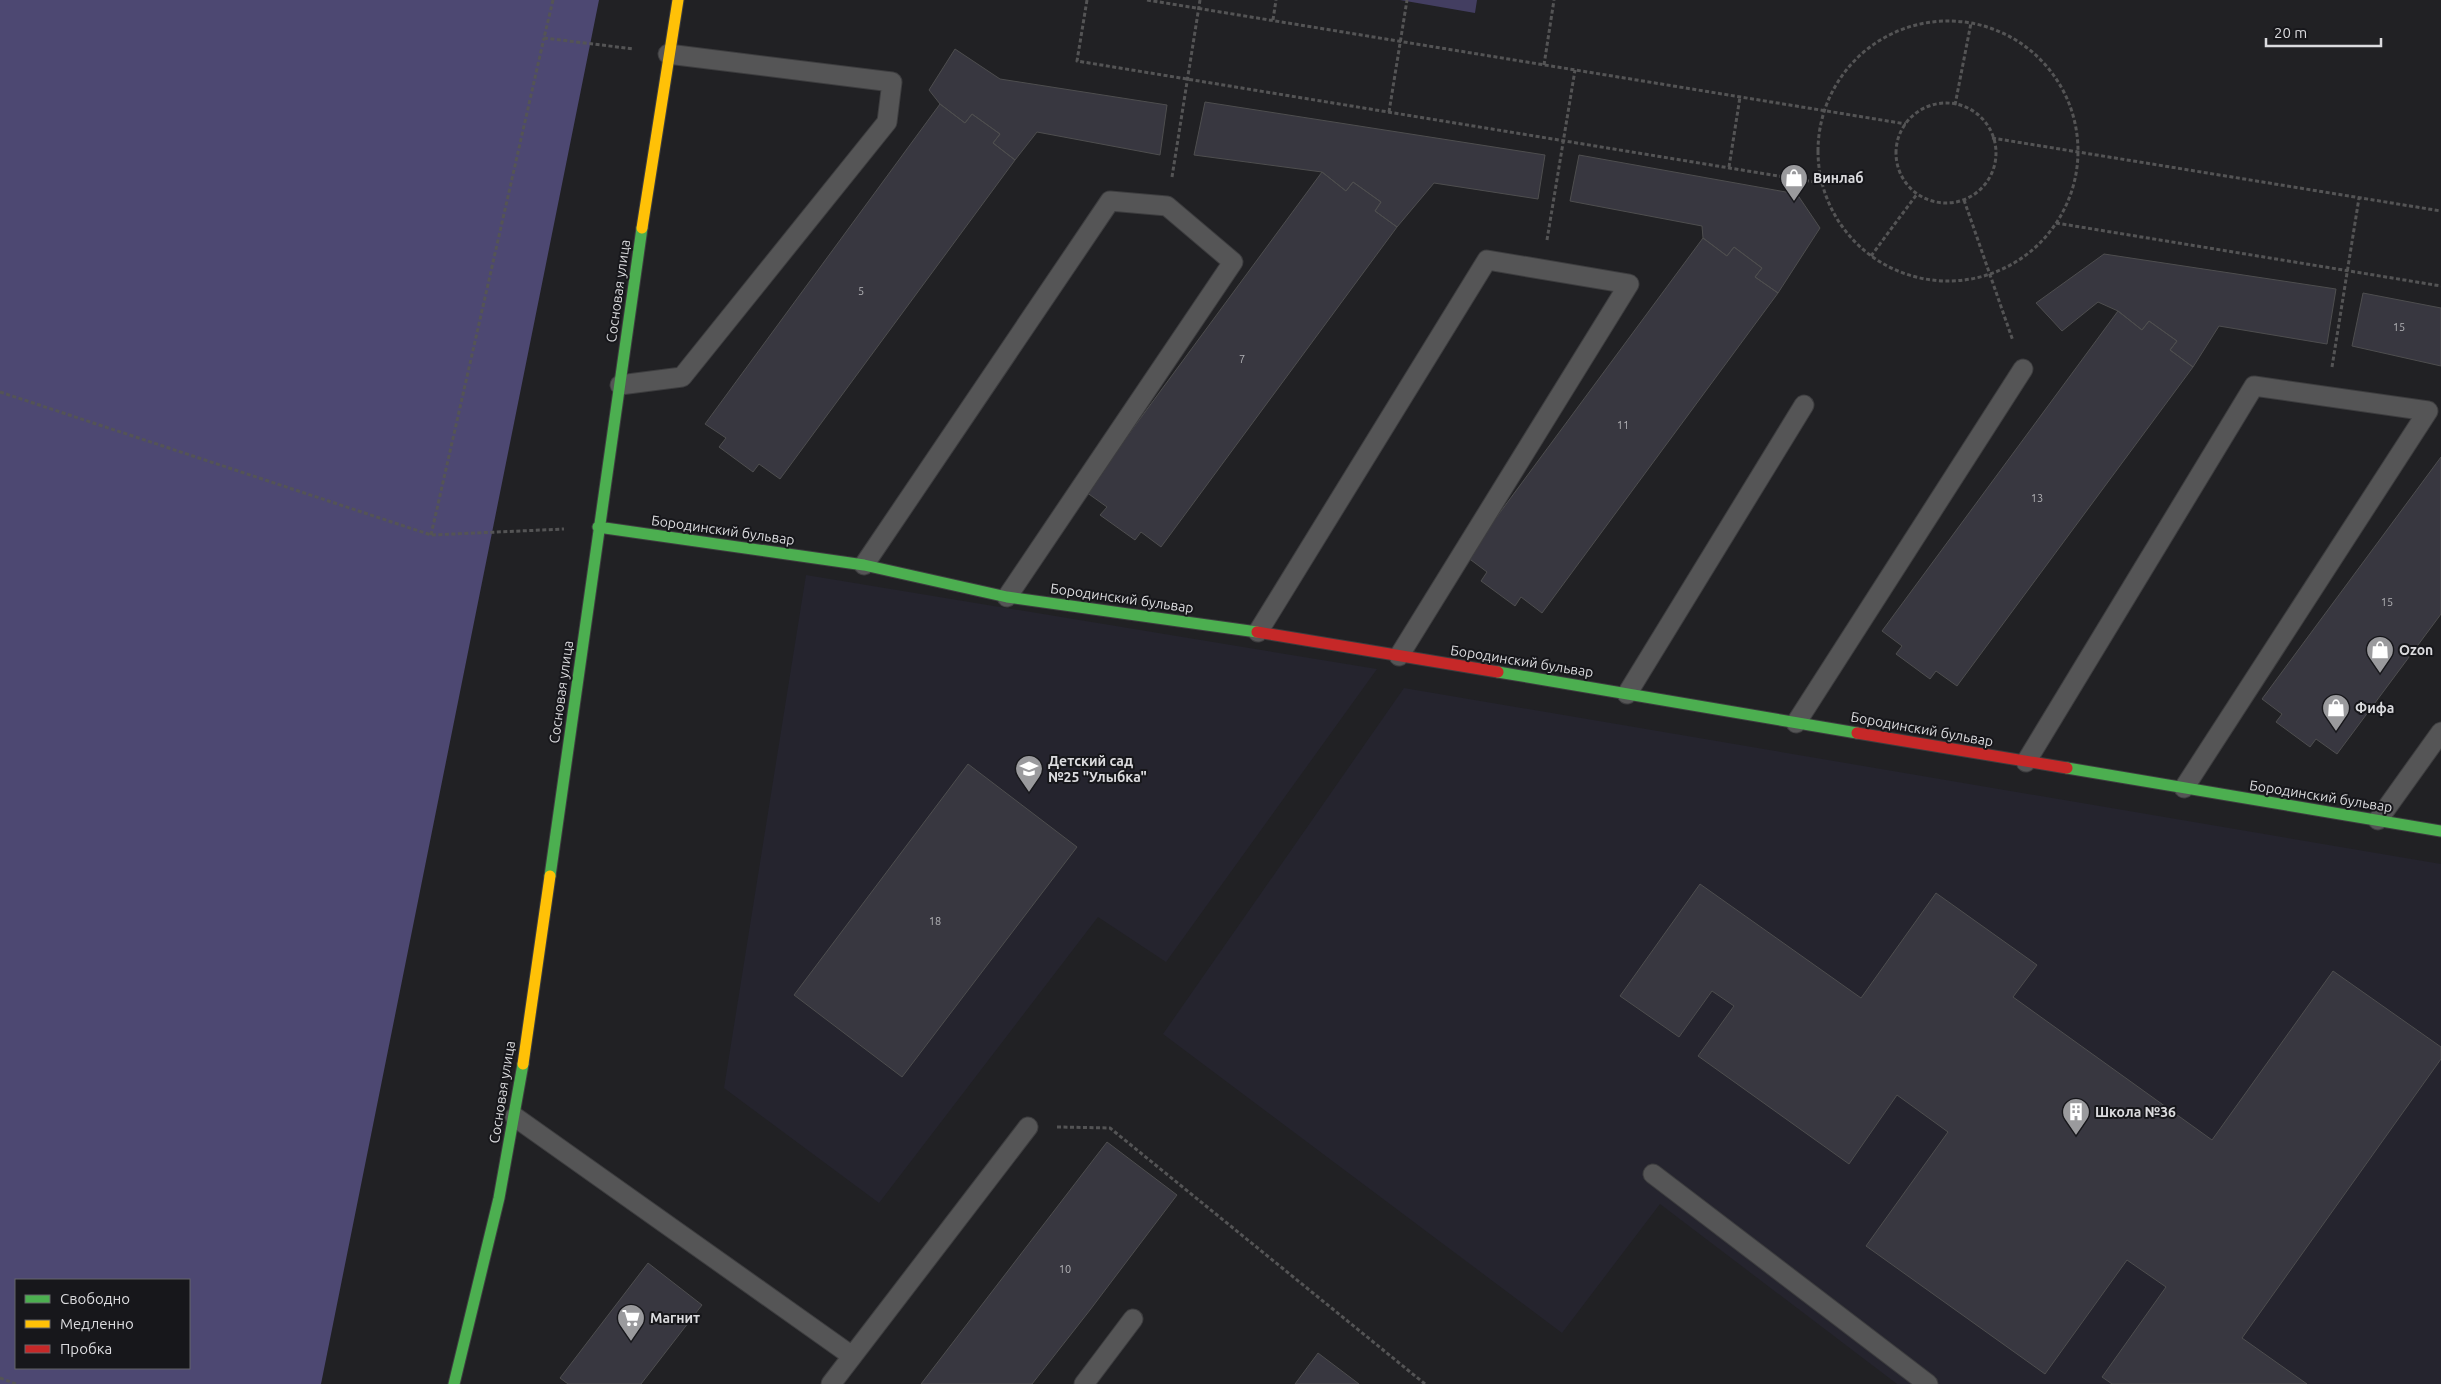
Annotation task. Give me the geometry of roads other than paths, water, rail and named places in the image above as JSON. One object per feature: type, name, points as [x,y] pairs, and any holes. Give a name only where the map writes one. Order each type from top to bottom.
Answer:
[{"type":"street","name":"Сосновая улица","points":[[454,1384],[499,1198],[515,1118],[596,561],[598,527],[668,54],[678,0]]},
{"type":"street","name":"Бородинский бульвар","points":[[598,527],[864,565],[1007,596],[1258,632],[2441,831]]},
{"type":"lane","points":[[620,384],[682,377],[887,122],[892,82],[668,54]]},
{"type":"lane","points":[[864,565],[1110,202],[1167,206],[1234,262],[1007,596]]},
{"type":"lane","points":[[1258,632],[1487,260],[1629,284],[1399,656]]},
{"type":"lane","points":[[1796,722],[2023,369]]},
{"type":"lane","points":[[2026,762],[2254,386],[2428,411],[2184,788]]},
{"type":"lane","points":[[1627,694],[1804,404]]},
{"type":"lane","points":[[2378,820],[2441,732]]},
{"type":"lane","points":[[515,1118],[852,1356]]},
{"type":"lane","points":[[831,1384],[1028,1127]]},
{"type":"lane","points":[[1653,1174],[1928,1384]]},
{"type":"lane","points":[[1084,1384],[1133,1319]]},
{"type":"place","name":"Винлаб","points":[[1794,202]]},
{"type":"place","name":"Ozon","points":[[2380,674]]},
{"type":"place","name":"Фифа","points":[[2336,732]]},
{"type":"place","name":"Детский сад №25 \"Улыбка\"","points":[[1029,793]]},
{"type":"place","name":"Школа №36","points":[[2076,1136]]},
{"type":"place","name":"Магнит","points":[[631,1342]]}]
